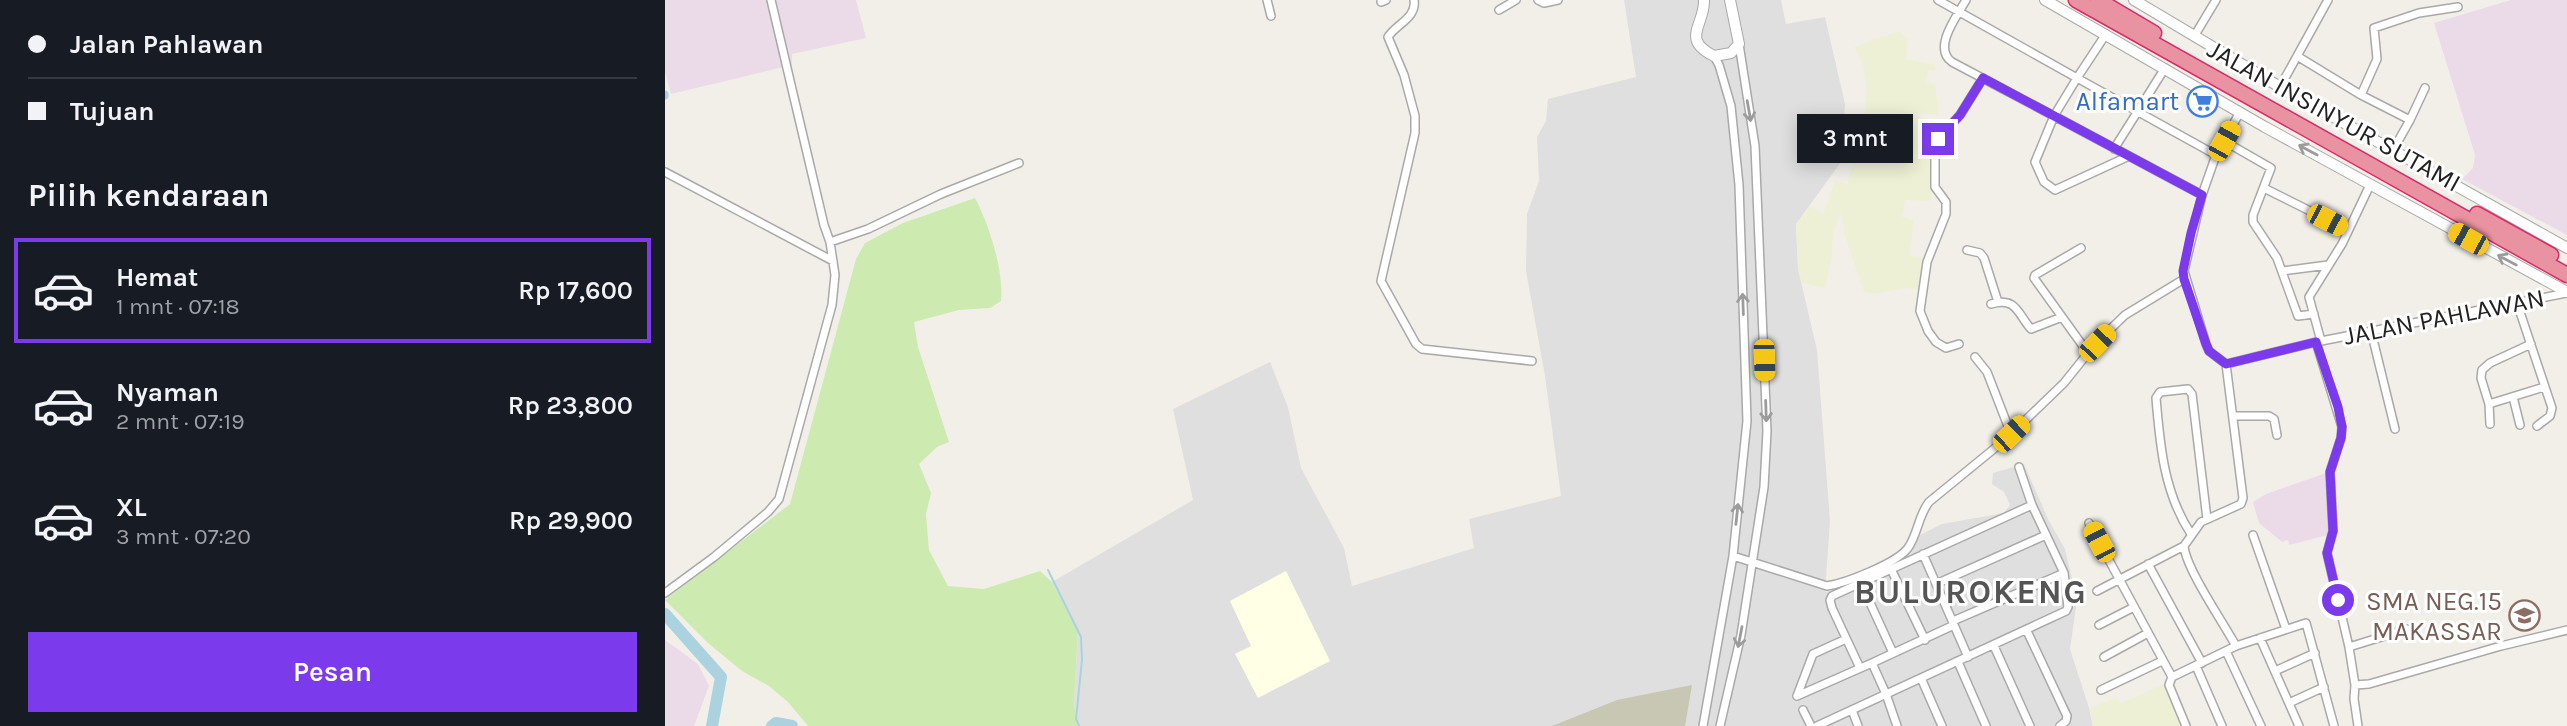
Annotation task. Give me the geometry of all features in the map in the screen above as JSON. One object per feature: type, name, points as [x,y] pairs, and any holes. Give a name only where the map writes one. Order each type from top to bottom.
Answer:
[{"type":"highway","name":"JALAN INSINYUR SUTAMI","points":[[2076,0],[2567,275]]},
{"type":"highway","name":"JALAN INSINYUR SUTAMI","points":[[2098,0],[2269,99],[2567,264]]},
{"type":"street","points":[[665,593],[714,557],[768,512],[779,499],[832,305],[835,283],[830,242],[771,0]]},
{"type":"street","points":[[1267,0],[1271,16]]},
{"type":"street","points":[[1413,0],[1415,5],[1412,13],[1388,37],[1404,75],[1415,116],[1415,133],[1381,281],[1412,337],[1422,349],[1532,361]]},
{"type":"street","points":[[1499,10],[1515,0]]},
{"type":"street","points":[[1538,0],[1544,3],[1558,0]]},
{"type":"street","points":[[1703,726],[1733,556],[1747,421],[1739,185],[1731,106],[1719,65],[1714,56],[1697,41],[1695,33],[1705,5],[1704,0]]},
{"type":"street","points":[[1727,726],[1722,722],[1741,635],[1763,487],[1767,431],[1755,146],[1730,0]]},
{"type":"street","points":[[1938,0],[2216,155]]},
{"type":"street","points":[[1966,0],[1947,36],[1944,53],[1952,62],[2202,195]]},
{"type":"street","points":[[2045,0],[2240,113],[2567,293]]},
{"type":"street","points":[[2195,34],[2216,0]]},
{"type":"street","points":[[2280,88],[2328,0]]},
{"type":"street","points":[[2137,1],[2280,88],[2567,248]]},
{"type":"street","points":[[2361,95],[2377,59],[2374,28],[2420,13],[2458,7]]},
{"type":"street","points":[[2106,34],[2054,116],[2035,162],[2044,182],[2051,189],[2062,188],[2129,156]]},
{"type":"street","points":[[1714,56],[1731,53],[1738,44]]},
{"type":"street","points":[[2297,56],[2361,95],[2410,120]]},
{"type":"street","points":[[2115,149],[2165,68]]},
{"type":"street","points":[[1959,344],[1946,348],[1936,342],[1921,318],[1920,301],[1927,262],[1946,214],[1946,202],[1935,187],[1935,146],[1960,115],[1983,78]]},
{"type":"street","points":[[2392,152],[2425,88]]},
{"type":"street","points":[[2236,646],[2184,552],[2184,546],[2191,534],[2207,519],[2242,502],[2226,364],[2209,351],[2183,271],[2191,233],[2216,155],[2240,113]]},
{"type":"street","points":[[2224,141],[2269,166],[2271,171],[2253,215],[2253,222],[2277,258],[2298,316],[2313,314]]},
{"type":"street","points":[[830,242],[868,229],[941,194],[1019,163]]},
{"type":"street","points":[[665,172],[832,261]]},
{"type":"street","name":"JALAN PAHLAWAN","points":[[2357,726],[2355,685],[2349,647],[2327,553],[2333,531],[2330,472],[2342,427],[2309,297],[2348,230],[2370,185]]},
{"type":"street","points":[[2264,188],[2348,230]]},
{"type":"street","points":[[2081,248],[2034,276],[2088,353]]},
{"type":"street","points":[[1967,250],[1980,253],[1984,258],[1994,303],[2012,304],[2031,329],[2062,317]]},
{"type":"street","points":[[2282,271],[2328,265]]},
{"type":"street","points":[[1733,556],[1827,586],[1841,584],[1897,558],[1909,547],[1929,502],[2011,434],[2064,383],[2088,353],[2125,315],[2184,279]]},
{"type":"street","name":"JALAN PAHLAWAN","points":[[2319,341],[2567,293]]},
{"type":"street","points":[[2517,303],[2552,411],[2547,419],[2537,426]]},
{"type":"street","points":[[2371,331],[2395,429]]},
{"type":"street","points":[[2226,364],[2319,341]]},
{"type":"street","points":[[2490,424],[2489,404],[2481,378],[2482,370],[2490,363],[2531,344]]},
{"type":"street","points":[[1975,357],[1987,372],[2011,434]]},
{"type":"street","points":[[2489,404],[2545,387]]},
{"type":"street","points":[[2191,534],[2180,518],[2164,470],[2156,398],[2160,391],[2187,389],[2192,394],[2207,519]]},
{"type":"street","points":[[2513,397],[2520,425]]},
{"type":"street","points":[[2233,416],[2269,416],[2274,419],[2277,435]]},
{"type":"street","points":[[1817,726],[2066,611],[2068,607],[2064,573],[2032,505],[2019,467]]},
{"type":"street","points":[[1860,668],[1830,600],[1832,596],[2032,505]]},
{"type":"street","points":[[2089,523],[2172,677]]},
{"type":"street","points":[[1936,584],[2046,535]]},
{"type":"street","points":[[2253,535],[2286,629]]},
{"type":"street","points":[[2097,592],[2184,546]]},
{"type":"street","points":[[1927,553],[1931,572],[1968,657]]},
{"type":"street","points":[[2148,564],[2199,665],[2222,726]]},
{"type":"street","points":[[1891,569],[1925,640]]},
{"type":"street","points":[[1846,639],[1814,654],[1797,696],[1925,640],[1953,623],[2064,573]]},
{"type":"street","points":[[1861,583],[1893,653]]},
{"type":"street","points":[[2099,625],[2134,607]]},
{"type":"street","points":[[2186,726],[2169,685],[2172,677],[2236,646],[2306,624],[2324,687],[2331,725]]},
{"type":"street","points":[[2349,647],[2407,629]]},
{"type":"street","points":[[2355,685],[2369,684],[2567,630]]},
{"type":"street","points":[[2027,631],[2067,716],[2061,725]]},
{"type":"street","points":[[2104,657],[2148,633]]},
{"type":"street","points":[[2260,638],[2299,726]]},
{"type":"street","points":[[1994,646],[2030,726]]},
{"type":"street","points":[[2226,651],[2261,726]]},
{"type":"street","points":[[2275,671],[2315,653]]},
{"type":"street","points":[[2101,690],[2162,661]]},
{"type":"street","points":[[1958,662],[1986,726]]},
{"type":"street","points":[[1872,663],[1898,726]]},
{"type":"street","points":[[1921,678],[1942,726]]},
{"type":"street","points":[[2289,703],[2324,687]]},
{"type":"street","points":[[1803,710],[1811,726]]},
{"type":"street","points":[[1851,710],[1858,726]]},
{"type":"shaded area","points":[[665,0],[856,0],[866,38],[792,54],[792,65],[671,94],[665,72]]},
{"type":"shaded area","points":[[1624,0],[1781,0],[1786,24],[1825,17],[1845,104],[1841,162],[1796,224],[1798,269],[1817,350],[1830,521],[1825,592],[1842,588],[1911,554],[1920,535],[1942,524],[2004,513],[2010,505],[2004,492],[1992,484],[1993,473],[2024,464],[2048,519],[2065,549],[2077,600],[2070,649],[2093,726],[1077,726],[1074,703],[1078,629],[1052,582],[1193,500],[1173,409],[1270,362],[1288,407],[1301,468],[1344,548],[1352,586],[1474,548],[1469,519],[1561,496],[1545,376],[1526,271],[1527,214],[1539,181],[1537,137],[1546,121],[1548,99],[1636,77]]},
{"type":"shaded area","points":[[2511,0],[2567,0],[2567,235],[2462,179],[2473,168],[2475,155],[2434,23]]},
{"type":"shaded area","points":[[1899,31],[1908,39],[1906,59],[1935,65],[1936,71],[1928,71],[1926,81],[1935,85],[1939,115],[1919,113],[1919,133],[1934,142],[1931,162],[1933,190],[1930,201],[1905,200],[1902,217],[1914,220],[1909,255],[1921,258],[1926,267],[1920,290],[1905,288],[1875,294],[1864,292],[1844,233],[1842,211],[1833,232],[1832,256],[1825,288],[1802,283],[1798,269],[1796,224],[1810,206],[1823,214],[1835,181],[1847,184],[1864,123],[1867,91],[1862,61],[1854,47]]},
{"type":"shaded area","points":[[2326,473],[2328,535],[2289,545],[2288,540],[2282,542],[2259,523],[2253,502],[2266,494]]},
{"type":"shaded area","points":[[1286,571],[1330,661],[1258,698],[1235,654],[1251,646],[1230,601]]},
{"type":"shaded area","points":[[665,640],[698,664],[709,686],[694,726],[665,726]]},
{"type":"shaded area","points":[[2166,683],[2182,726],[2093,726],[2089,708],[2116,698],[2119,704]]},
{"type":"shaded area","points":[[1692,685],[1685,726],[1552,726],[1617,700]]},
{"type":"green space","points":[[975,198],[994,248],[1000,276],[1001,301],[990,308],[959,310],[914,322],[918,347],[949,442],[937,447],[919,464],[931,493],[926,514],[929,550],[948,586],[984,589],[1040,571],[1052,582],[1078,629],[1074,703],[1077,726],[808,726],[788,702],[769,686],[742,671],[708,643],[665,600],[790,504],[856,259],[865,243],[903,223]]},
{"type":"waterway","points":[[1048,570],[1081,637],[1082,660],[1076,719],[1079,726]]},
{"type":"waterway","points":[[665,614],[721,677],[712,726]]},
{"type":"waterway","points":[[772,726],[776,723],[792,726]]},
{"type":"place","name":"Alfamart","points":[[2202,101]]},
{"type":"place","name":"SMA NEG.15 MAKASSAR","points":[[2525,616]]},
{"type":"district","name":"BULUROKENG","points":[[1971,592]]},
{"type":"route","points":[[1938,139],[1960,115],[1983,78],[2202,195],[2183,271],[2209,351],[2226,364],[2316,342],[2338,407],[2342,427],[2330,472],[2333,531],[2327,553],[2338,600]]}]
